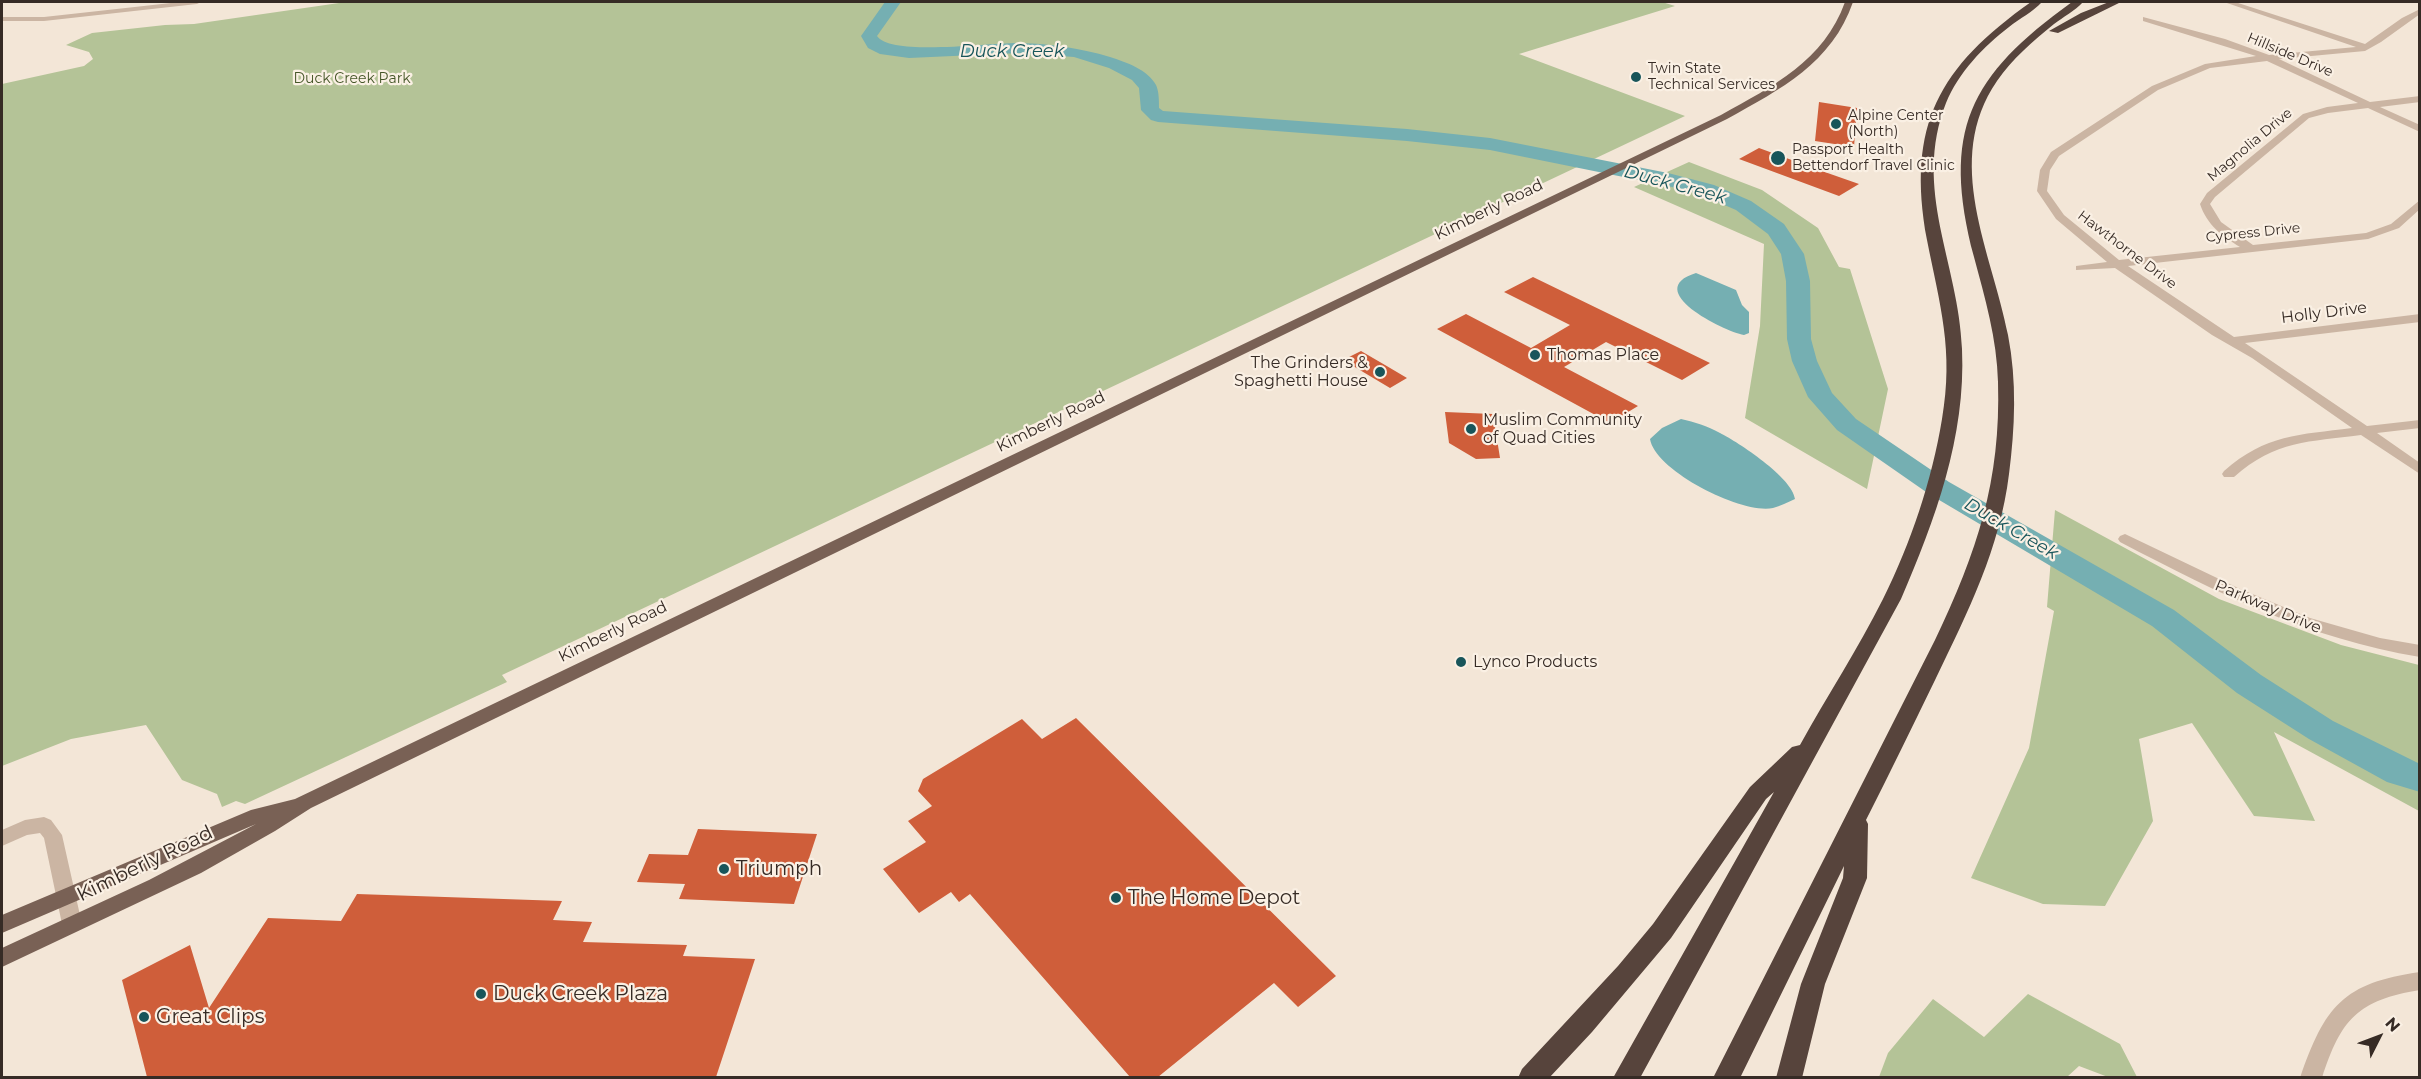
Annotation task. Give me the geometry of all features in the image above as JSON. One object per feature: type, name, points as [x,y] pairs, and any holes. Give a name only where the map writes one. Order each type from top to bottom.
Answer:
[{"type":"highway","points":[[1626,1077],[1892,600],[1921,533],[1941,469],[1951,414],[1955,350],[1929,207],[1927,152],[1931,127],[1945,90],[1966,60],[1996,31],[2037,2]]},
{"type":"highway","points":[[1726,1077],[1945,640],[1977,569],[1988,531],[2006,444],[2005,360],[1997,311],[1967,195],[1966,157],[1970,132],[1982,98],[1999,68],[2028,38],[2078,2]]},
{"type":"highway","points":[[2015,51],[2034,45],[2071,21],[2116,2]]},
{"type":"highway","points":[[1531,1077],[1584,1024],[1662,932],[1758,793],[1814,739]]},
{"type":"highway","points":[[1789,1077],[1813,984],[1855,878],[1857,816]]},
{"type":"main road","name":"Kimberly Road","points":[[2,958],[267,829],[304,803],[1646,156],[1762,97],[1819,54],[1834,35],[1849,2]]},
{"type":"main road","name":"Kimberly Road","points":[[2,924],[258,815],[304,803]]},
{"type":"street","points":[[2,19],[44,19],[197,2]]},
{"type":"street","points":[[2228,2],[2367,47]]},
{"type":"street","name":"Hawthorne Drive","points":[[2419,10],[2404,19],[2378,43],[2367,47],[2208,66],[2155,88],[2055,154],[2045,170],[2042,190],[2060,218],[2116,264],[2256,355],[2420,470]]},
{"type":"street","name":"Hillside Drive","points":[[2146,19],[2207,36],[2269,58],[2420,129]]},
{"type":"street","name":"Magnolia Drive","points":[[2251,249],[2222,230],[2207,216],[2205,204],[2211,195],[2306,116],[2327,110],[2420,99]]},
{"type":"street","name":"Cypress Drive","points":[[2080,268],[2368,236],[2395,226],[2420,203]]},
{"type":"street","name":"Holly Drive","points":[[2233,341],[2420,318]]},
{"type":"street","points":[[2229,474],[2247,458],[2267,447],[2289,440],[2420,424]]},
{"type":"street","name":"Parkway Drive","points":[[2125,539],[2242,598],[2295,621],[2372,644],[2420,651]]},
{"type":"street","points":[[2,838],[25,828],[44,825],[53,835],[72,924]]},
{"type":"street","points":[[2311,1077],[2324,1038],[2347,1007],[2381,988],[2420,981]]},
{"type":"green space","name":"Duck Creek Park","points":[[346,2],[1662,2],[1675,6],[1519,54],[1685,116],[502,675],[507,682],[245,804],[236,801],[222,807],[217,794],[182,780],[146,725],[71,739],[2,766],[2,84],[84,66],[93,59],[89,52],[66,45],[92,33],[194,24]]},
{"type":"green space","points":[[1689,162],[1762,190],[1818,228],[1839,267],[1850,269],[1888,389],[1867,489],[1745,418],[1760,326],[1764,244],[1634,187]]},
{"type":"green space","points":[[2055,510],[2219,599],[2341,645],[2419,665],[2419,811],[2274,732],[2315,821],[2254,816],[2192,723],[2139,739],[2153,821],[2105,906],[2043,904],[1971,878],[2029,748],[2054,611],[2047,607]]},
{"type":"green space","points":[[2028,994],[2120,1044],[2137,1077],[2108,1077],[2079,1066],[2067,1077],[1879,1077],[1888,1053],[1933,999],[1984,1037]]},
{"type":"water","points":[[1696,273],[1736,290],[1742,305],[1749,312],[1749,333],[1744,335],[1720,326],[1692,309],[1681,299],[1677,289],[1681,280]]},
{"type":"water","points":[[1681,419],[1701,424],[1751,452],[1785,481],[1795,499],[1773,508],[1742,505],[1722,498],[1683,477],[1655,451],[1650,439],[1662,428]]},
{"type":"building","name":"Alpine Center (North)","points":[[1819,102],[1857,108],[1854,147],[1815,141]]},
{"type":"building","points":[[1759,148],[1859,184],[1839,196],[1739,159]]},
{"type":"building","name":"Thomas Place","points":[[1533,277],[1710,363],[1682,380],[1606,342],[1564,367],[1638,406],[1610,423],[1437,329],[1466,314],[1531,348],[1570,325],[1504,292]]},
{"type":"building","name":"The Grinders & Spaghetti House","points":[[1361,351],[1407,378],[1390,388],[1343,360]]},
{"type":"building","name":"Muslim Community of Quad Cities","points":[[1445,412],[1493,414],[1500,458],[1476,459],[1449,443]]},
{"type":"building","name":"The Home Depot","points":[[1076,718],[1336,976],[1298,1007],[1274,983],[1158,1077],[1130,1077],[970,894],[959,902],[951,892],[919,913],[883,869],[926,842],[908,821],[932,806],[918,791],[923,779],[1022,719],[1042,739]]},
{"type":"building","name":"Triumph","points":[[698,829],[817,834],[794,904],[679,899],[685,884],[637,882],[649,854],[688,855]]},
{"type":"building","name":"Duck Creek Plaza","points":[[357,894],[562,901],[553,920],[592,922],[583,942],[687,945],[683,956],[755,959],[716,1077],[147,1077],[122,980],[190,945],[209,1008],[268,918],[341,921]]},
{"type":"waterway","name":"Duck Creek","points":[[893,2],[869,36],[874,44],[886,50],[909,53],[1019,48],[1075,52],[1115,64],[1138,76],[1148,87],[1150,110],[1158,116],[1443,138],[1490,144],[1668,179],[1707,190],[1744,205],[1776,229],[1793,254],[1798,281],[1799,339],[1804,361],[1821,397],[1846,425],[1925,476],[1939,488],[2163,618],[2249,684],[2321,730],[2400,772],[2420,778]]},
{"type":"place","name":"Twin State Technical Services","points":[[1636,77]]},
{"type":"place","name":"Alpine Center (North)","points":[[1836,124]]},
{"type":"place","name":"Passport Health Bettendorf Travel Clinic","points":[[1778,158]]},
{"type":"place","name":"Thomas Place","points":[[1535,355]]},
{"type":"place","name":"The Grinders & Spaghetti House","points":[[1380,372]]},
{"type":"place","name":"Muslim Community of Quad Cities","points":[[1471,429]]},
{"type":"place","name":"Lynco Products","points":[[1461,662]]},
{"type":"place","name":"Triumph","points":[[724,869]]},
{"type":"place","name":"The Home Depot","points":[[1116,898]]},
{"type":"place","name":"Duck Creek Plaza","points":[[481,994]]},
{"type":"place","name":"Great Clips","points":[[144,1017]]}]
